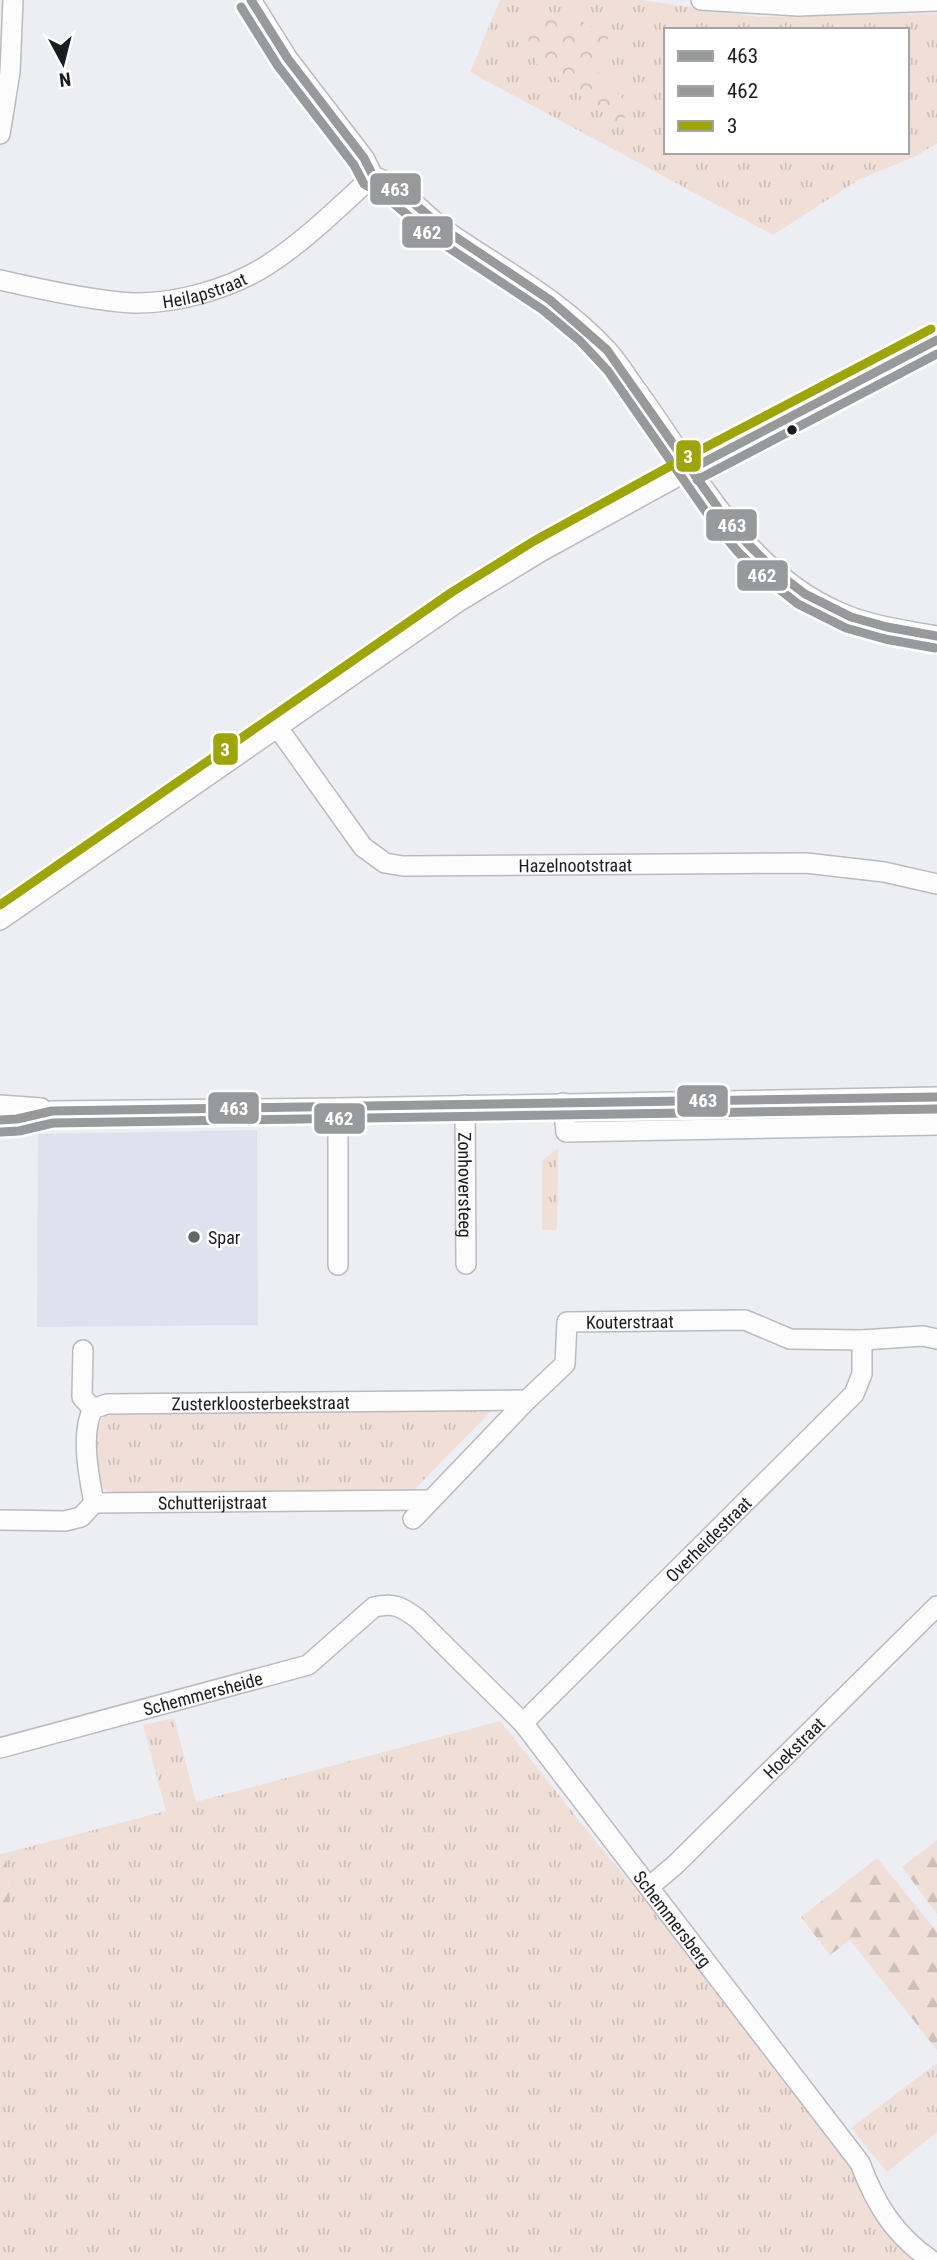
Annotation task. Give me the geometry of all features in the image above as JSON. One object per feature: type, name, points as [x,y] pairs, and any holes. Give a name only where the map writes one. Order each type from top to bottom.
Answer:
[{"type":"street","points":[[0,134],[10,72],[13,0]]},
{"type":"street","points":[[251,0],[288,59],[364,159],[373,176],[386,181],[444,229],[543,293],[575,318],[608,351],[750,550],[789,583],[838,612],[865,622],[937,636]]},
{"type":"street","points":[[701,0],[798,6],[937,1]]},
{"type":"street","name":"Heilapstraat","points":[[0,280],[132,303],[156,302],[197,294],[231,283],[288,251],[373,176]]},
{"type":"street","points":[[0,920],[458,603],[540,552],[937,340]]},
{"type":"street","name":"Hazelnootstraat","points":[[278,728],[363,847],[385,863],[403,866],[806,863],[884,872],[937,884]]},
{"type":"street","points":[[0,1120],[52,1111],[937,1097]]},
{"type":"street","points":[[790,1098],[790,1128]]},
{"type":"street","points":[[564,1103],[566,1132],[937,1125]]},
{"type":"street","points":[[0,1105],[34,1106],[52,1111]]},
{"type":"street","name":"Zonhoversteeg","points":[[465,1105],[466,1264]]},
{"type":"street","points":[[338,1108],[338,1265]]},
{"type":"street","name":"Kouterstraat","points":[[413,1519],[565,1364],[567,1322],[745,1320],[790,1339],[862,1340]]},
{"type":"street","points":[[862,1340],[923,1336],[937,1339]]},
{"type":"street","name":"Overheidestraat","points":[[523,1723],[853,1394],[862,1374],[862,1340]]},
{"type":"street","points":[[0,1520],[65,1521],[80,1517],[94,1503],[87,1463],[88,1418],[93,1409],[82,1397],[83,1350]]},
{"type":"street","name":"Zusterkloosterbeekstraat","points":[[93,1409],[107,1404],[527,1400]]},
{"type":"street","name":"Schutterijstraat","points":[[94,1503],[430,1500]]},
{"type":"street","name":"Schemmersberg","points":[[386,1604],[400,1605],[418,1619],[523,1723],[860,2162],[880,2208],[915,2249],[931,2260]]},
{"type":"street","name":"Schemmersheide","points":[[0,1748],[308,1665],[365,1613],[386,1604]]},
{"type":"street","name":"Hoekstraat","points":[[649,1887],[675,1865],[937,1606]]},
{"type":"shaded area","points":[[257,1130],[258,1325],[37,1327],[38,1134]]},
{"type":"green space","points":[[500,0],[641,0],[759,17],[937,13],[937,143],[916,156],[858,180],[773,235],[470,72]]},
{"type":"green space","points":[[539,16],[581,21],[609,35],[606,45],[592,66],[623,99],[625,122],[616,122],[537,64],[525,30],[529,20]]},
{"type":"green space","points":[[937,1108],[937,1115],[797,1117],[797,1111]]},
{"type":"green space","points":[[780,1110],[780,1117],[576,1120],[572,1113]]},
{"type":"green space","points":[[558,1148],[557,1230],[542,1230],[542,1161]]},
{"type":"green space","points":[[495,1407],[411,1493],[113,1495],[102,1487],[96,1475],[97,1428],[104,1416],[119,1410]]},
{"type":"green space","points":[[174,1718],[196,1802],[500,1721],[655,1911],[855,2170],[867,2203],[912,2260],[0,2260],[0,1927],[11,1913],[6,1853],[166,1811],[143,1725]]},
{"type":"green space","points":[[937,1840],[937,1914],[902,1867]]},
{"type":"green space","points":[[6,1853],[11,1913],[0,1927],[0,1854]]},
{"type":"green space","points":[[877,1858],[937,1932],[937,2050],[850,1940],[830,1955],[801,1917]]},
{"type":"green space","points":[[937,2063],[937,2132],[887,2172],[851,2128]]},
{"type":"transit line","name":"463","points":[[251,0],[288,59],[364,158],[373,176],[402,193],[445,230],[550,300],[607,350],[723,515],[775,571],[805,594],[851,617],[937,636]]},
{"type":"transit line","name":"462","points":[[241,7],[278,66],[354,165],[364,184],[386,197],[437,240],[543,310],[580,341],[608,371],[713,522],[738,552],[766,579],[798,604],[846,628],[885,639],[935,648]]},
{"type":"transit line","name":"3","points":[[0,905],[452,592],[534,541],[931,329]]},
{"type":"transit line","name":"463","points":[[691,469],[937,340]]},
{"type":"transit line","name":"462","points":[[697,480],[937,354]]},
{"type":"transit line","name":"463","points":[[0,1120],[52,1111],[937,1097]]},
{"type":"transit line","name":"462","points":[[1,1132],[53,1123],[937,1109]]},
{"type":"place","name":"Spar","points":[[194,1237]]}]
